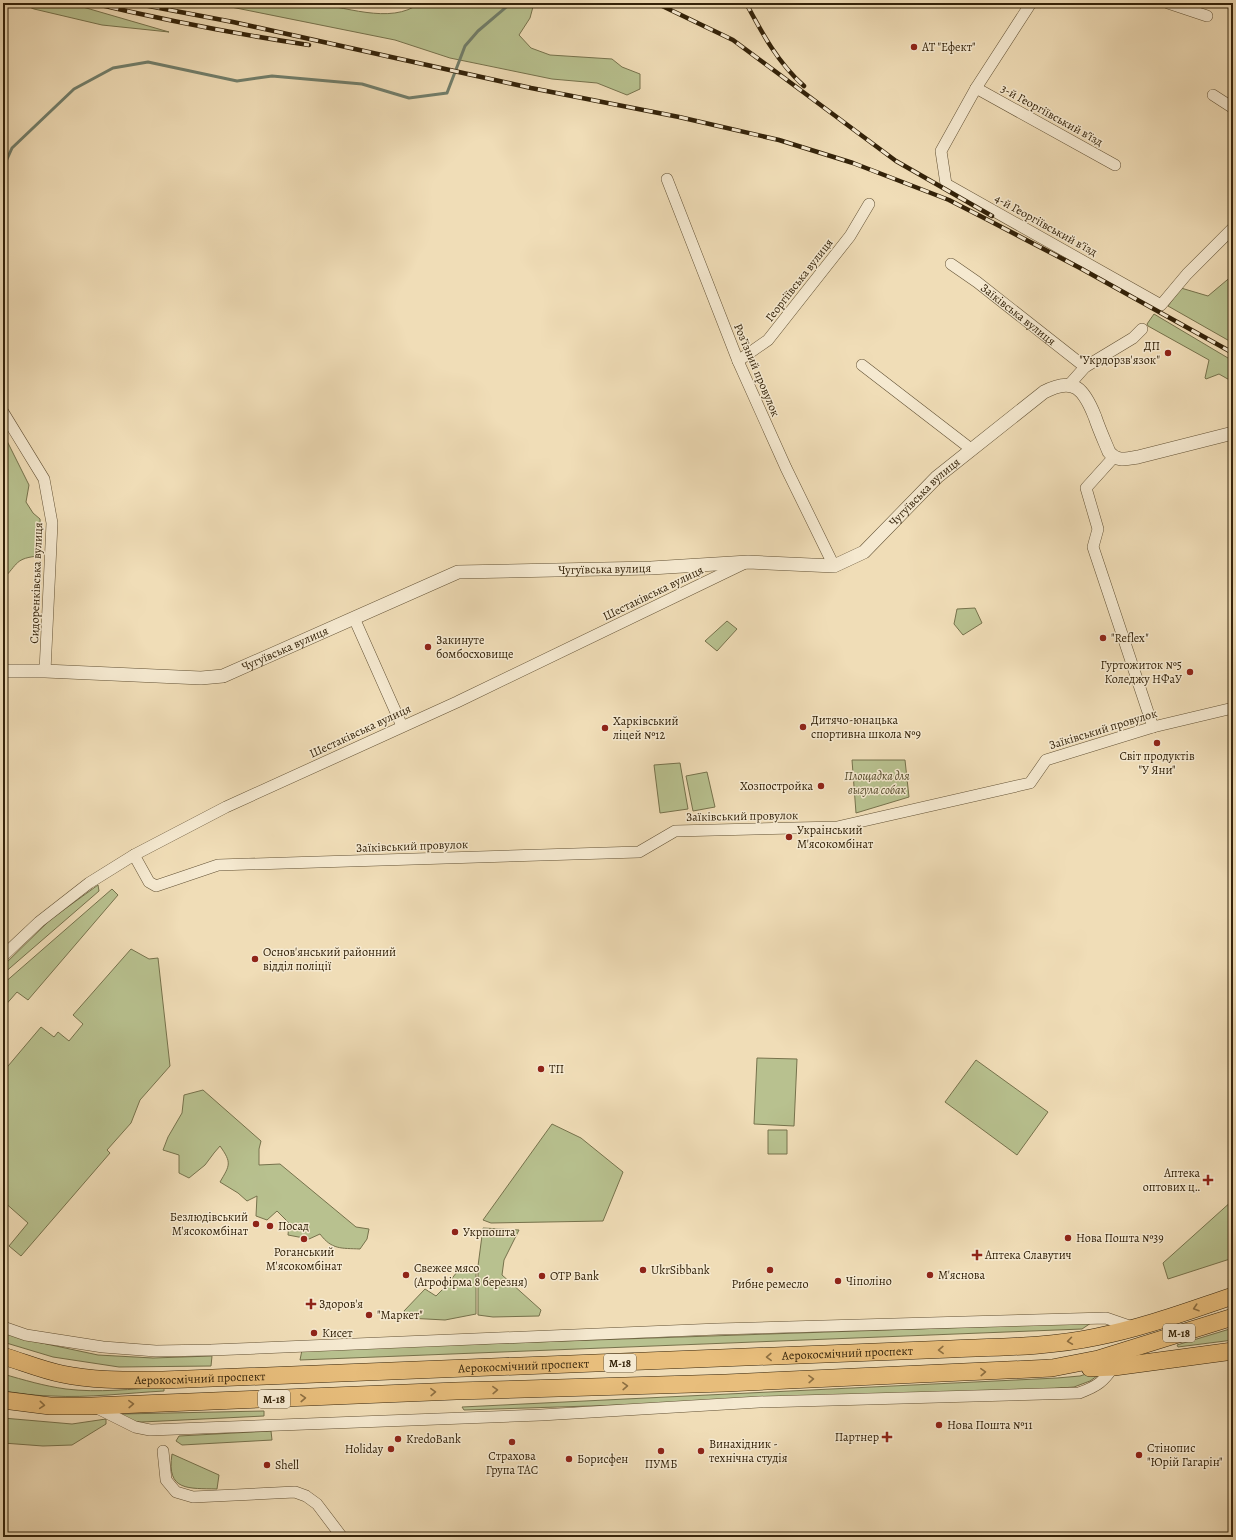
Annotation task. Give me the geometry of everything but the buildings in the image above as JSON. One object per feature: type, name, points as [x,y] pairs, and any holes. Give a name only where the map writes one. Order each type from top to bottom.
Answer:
[{"type":"main road","name":"Аерокосмічний проспект","points":[[3,1356],[48,1371],[78,1377],[105,1380],[163,1380],[951,1350],[1052,1344],[1096,1337],[1135,1328],[1233,1296]]},
{"type":"main road","name":"Аерокосмічний проспект","points":[[3,1400],[50,1406],[92,1406],[444,1392],[726,1383],[1052,1368],[1098,1359],[1233,1317]]},
{"type":"main road","points":[[1180,1333],[1172,1341],[1171,1348],[1191,1357]]},
{"type":"main road","points":[[1052,1368],[1114,1367],[1233,1351]]},
{"type":"street","points":[[976,88],[1031,3]]},
{"type":"street","points":[[1168,3],[1206,16]]},
{"type":"street","name":"4-й Георгіївський в’їзд","points":[[976,88],[941,151],[946,184],[1161,305],[1187,274],[1233,228]]},
{"type":"street","name":"3-й Георгіївський в’їзд","points":[[976,88],[1116,165]]},
{"type":"street","points":[[1213,95],[1233,108]]},
{"type":"street","name":"Роз’їзний провулок","points":[[667,180],[738,361],[786,468],[834,566]]},
{"type":"street","name":"Георгіївська вулиця","points":[[738,361],[768,340],[850,236],[869,204]]},
{"type":"street","name":"Заїківська вулиця","points":[[951,264],[977,282],[1085,367]]},
{"type":"street","points":[[1142,329],[1133,338],[1085,367],[1069,385],[1080,390],[1088,400],[1108,452],[1113,458],[1122,460],[1138,457],[1233,433]]},
{"type":"street","points":[[862,365],[971,449]]},
{"type":"street","name":"Чугуївська вулиця","points":[[3,671],[45,671],[201,678],[223,676],[458,572],[651,568],[748,562],[834,566],[864,552],[937,477],[1044,392],[1056,386],[1069,385]]},
{"type":"street","name":"Сидоренківська вулиця","points":[[3,412],[44,480],[52,523],[45,671]]},
{"type":"street","points":[[1113,458],[1086,488],[1098,529],[1092,547],[1153,727]]},
{"type":"street","name":"Шестаківська вулиця","points":[[3,956],[39,922],[82,888],[134,855],[226,807],[457,702],[748,562]]},
{"type":"street","points":[[354,618],[402,726]]},
{"type":"street","name":"Заїківський провулок","points":[[134,855],[149,882],[156,886],[218,865],[639,852],[675,831],[837,827],[1030,783],[1046,760],[1153,727],[1233,708]]},
{"type":"street","points":[[3,1327],[26,1335],[103,1347],[156,1351],[718,1329],[1106,1318],[1135,1328]]},
{"type":"street","points":[[92,1406],[135,1427],[150,1430],[162,1430],[541,1415],[759,1402],[1079,1393],[1096,1387],[1114,1367],[1125,1351]]},
{"type":"street","points":[[163,1451],[166,1480],[176,1492],[193,1497],[295,1492],[306,1496],[317,1504],[342,1537]]},
{"type":"green space","points":[[20,3],[69,3],[169,32],[102,25],[34,9]]},
{"type":"green space","points":[[220,3],[309,3],[381,14],[408,10],[420,3],[534,3],[530,18],[519,35],[531,48],[550,55],[612,59],[622,67],[640,74],[640,89],[627,95],[597,83],[552,79],[450,58],[395,40],[231,7]]},
{"type":"green space","points":[[1233,275],[1233,343],[1168,306],[1181,288],[1208,296]]},
{"type":"green space","points":[[1154,314],[1233,361],[1233,382],[1219,374],[1206,379],[1209,360],[1148,326],[1147,324]]},
{"type":"green space","points":[[3,433],[29,485],[26,502],[33,513],[40,519],[41,538],[39,556],[21,560],[3,579]]},
{"type":"green space","points":[[975,608],[982,623],[963,635],[954,624],[957,609]]},
{"type":"green space","points":[[727,621],[737,629],[717,651],[705,641]]},
{"type":"green space","name":"Площадка для выгула собак","points":[[852,760],[905,760],[909,797],[856,813]]},
{"type":"green space","points":[[680,763],[688,809],[660,813],[654,765]]},
{"type":"green space","points":[[707,772],[715,807],[693,811],[686,776]]},
{"type":"green space","points":[[98,885],[99,891],[3,974],[3,966],[51,919]]},
{"type":"green space","points":[[112,889],[118,895],[28,1000],[17,992],[3,1008],[3,984]]},
{"type":"green space","points":[[131,949],[149,959],[158,958],[170,1066],[140,1100],[131,1123],[107,1150],[110,1153],[21,1256],[9,1246],[28,1223],[3,1201],[3,1072],[41,1027],[54,1037],[58,1032],[69,1041],[83,1024],[73,1015]]},
{"type":"green space","points":[[757,1058],[797,1059],[794,1126],[754,1124]]},
{"type":"green space","points":[[976,1060],[1048,1112],[1017,1155],[945,1102]]},
{"type":"green space","points":[[203,1090],[261,1141],[259,1149],[259,1165],[280,1164],[356,1227],[369,1229],[367,1239],[360,1249],[333,1246],[320,1234],[309,1239],[288,1235],[289,1223],[277,1211],[267,1220],[256,1216],[257,1196],[247,1201],[238,1193],[220,1182],[228,1168],[228,1160],[220,1146],[205,1165],[189,1178],[179,1173],[179,1155],[163,1150],[168,1137],[182,1113],[184,1095]]},
{"type":"green space","points":[[552,1124],[581,1138],[623,1172],[603,1221],[491,1223],[483,1220]]},
{"type":"green space","points":[[768,1130],[787,1130],[787,1154],[768,1154]]},
{"type":"green space","points":[[1233,1200],[1233,1258],[1168,1279],[1163,1263]]},
{"type":"green space","points":[[483,1228],[519,1230],[504,1260],[502,1275],[541,1310],[539,1316],[493,1317],[478,1315],[478,1266]]},
{"type":"green space","points":[[476,1271],[476,1314],[445,1320],[408,1318],[404,1311],[425,1289],[436,1296],[457,1272]]},
{"type":"green space","points":[[1091,1323],[1082,1329],[300,1360],[302,1350]]},
{"type":"green space","points":[[1233,1328],[1233,1340],[1178,1347],[1177,1345]]},
{"type":"green space","points":[[3,1332],[23,1339],[98,1355],[153,1358],[212,1356],[211,1366],[119,1367],[53,1357],[3,1342]]},
{"type":"green space","points":[[1096,1371],[1097,1376],[1090,1381],[1074,1387],[996,1393],[464,1410],[462,1407],[1057,1378],[1080,1376]]},
{"type":"green space","points":[[3,1374],[42,1385],[66,1389],[103,1391],[164,1387],[164,1391],[80,1396],[34,1395],[3,1391]]},
{"type":"green space","points":[[264,1411],[264,1416],[142,1422],[137,1422],[126,1418],[122,1414]]},
{"type":"green space","points":[[3,1418],[72,1424],[106,1419],[106,1424],[72,1445],[43,1446],[3,1443]]},
{"type":"green space","points":[[271,1431],[272,1440],[182,1445],[176,1441],[179,1436]]},
{"type":"green space","points":[[172,1454],[219,1475],[217,1489],[189,1488],[176,1482],[171,1466]]},
{"type":"waterway","points":[[3,168],[12,148],[74,89],[113,68],[148,62],[237,81],[272,76],[362,84],[409,98],[447,93],[465,46],[478,31],[511,3]]},
{"type":"railway","points":[[92,3],[200,26],[309,45]]},
{"type":"railway","points":[[133,3],[233,22],[531,88],[679,117],[779,140],[853,163],[949,200],[1080,268],[1233,353]]},
{"type":"railway","points":[[656,3],[733,40],[896,161],[992,216]]},
{"type":"railway","points":[[746,3],[778,58],[804,86]]},
{"type":"place","name":"АТ \"Ефект\"","points":[[914,47]]},
{"type":"place","name":"ДП \"Укрдорзв'язок\"","points":[[1168,353]]},
{"type":"place","name":"\"Reflex\"","points":[[1103,638]]},
{"type":"place","name":"Закинуте бомбосховище","points":[[428,647]]},
{"type":"place","name":"Гуртожиток №5 Коледжу НФаУ","points":[[1190,672]]},
{"type":"place","name":"Дитячо-юнацька спортивна школа №9","points":[[803,727]]},
{"type":"place","name":"Харківський ліцей №12","points":[[605,728]]},
{"type":"place","name":"Світ продуктів \"У Яни\"","points":[[1157,743]]},
{"type":"place","name":"Хозпостройка","points":[[821,786]]},
{"type":"place","name":"Украінський М'ясокомбінат","points":[[789,837]]},
{"type":"place","name":"Основ'янський районний відділ поліції","points":[[255,959]]},
{"type":"place","name":"ТП","points":[[541,1069]]},
{"type":"place","name":"Аптека оптових ц‥","points":[[1208,1180]]},
{"type":"place","name":"Бeзлюдівський М'ясокомбінат","points":[[256,1224]]},
{"type":"place","name":"Посад","points":[[270,1226]]},
{"type":"place","name":"Укрпошта","points":[[455,1232]]},
{"type":"place","name":"Нова Пошта №39","points":[[1068,1238]]},
{"type":"place","name":"Роганський М'ясокомбінат","points":[[304,1239]]},
{"type":"place","name":"Аптeка Славутич","points":[[977,1255]]},
{"type":"place","name":"UkrSibbank","points":[[643,1270]]},
{"type":"place","name":"Рибне ремесло","points":[[770,1270]]},
{"type":"place","name":"Свeжee мясо (Агрофірма 8 бeрeзня)","points":[[406,1275]]},
{"type":"place","name":"М'яснова","points":[[930,1275]]},
{"type":"place","name":"OTP Bank","points":[[542,1276]]},
{"type":"place","name":"Чіполіно","points":[[838,1281]]},
{"type":"place","name":"Здоров'я","points":[[311,1304]]},
{"type":"place","name":"\"Маркет\"","points":[[369,1315]]},
{"type":"place","name":"Кисет","points":[[314,1333]]},
{"type":"place","name":"Нова Пошта №11","points":[[939,1425]]},
{"type":"place","name":"Партнер","points":[[887,1437]]},
{"type":"place","name":"KredoBank","points":[[398,1439]]},
{"type":"place","name":"Страхова Група ТАС","points":[[512,1442]]},
{"type":"place","name":"Holiday","points":[[391,1449]]},
{"type":"place","name":"ПУМБ","points":[[661,1451]]},
{"type":"place","name":"Винахідник - технічна студія","points":[[701,1451]]},
{"type":"place","name":"Стінопис \"Юрій Гагарін\"","points":[[1139,1455]]},
{"type":"place","name":"Борисфен","points":[[569,1459]]},
{"type":"place","name":"Shell","points":[[267,1465]]}]
